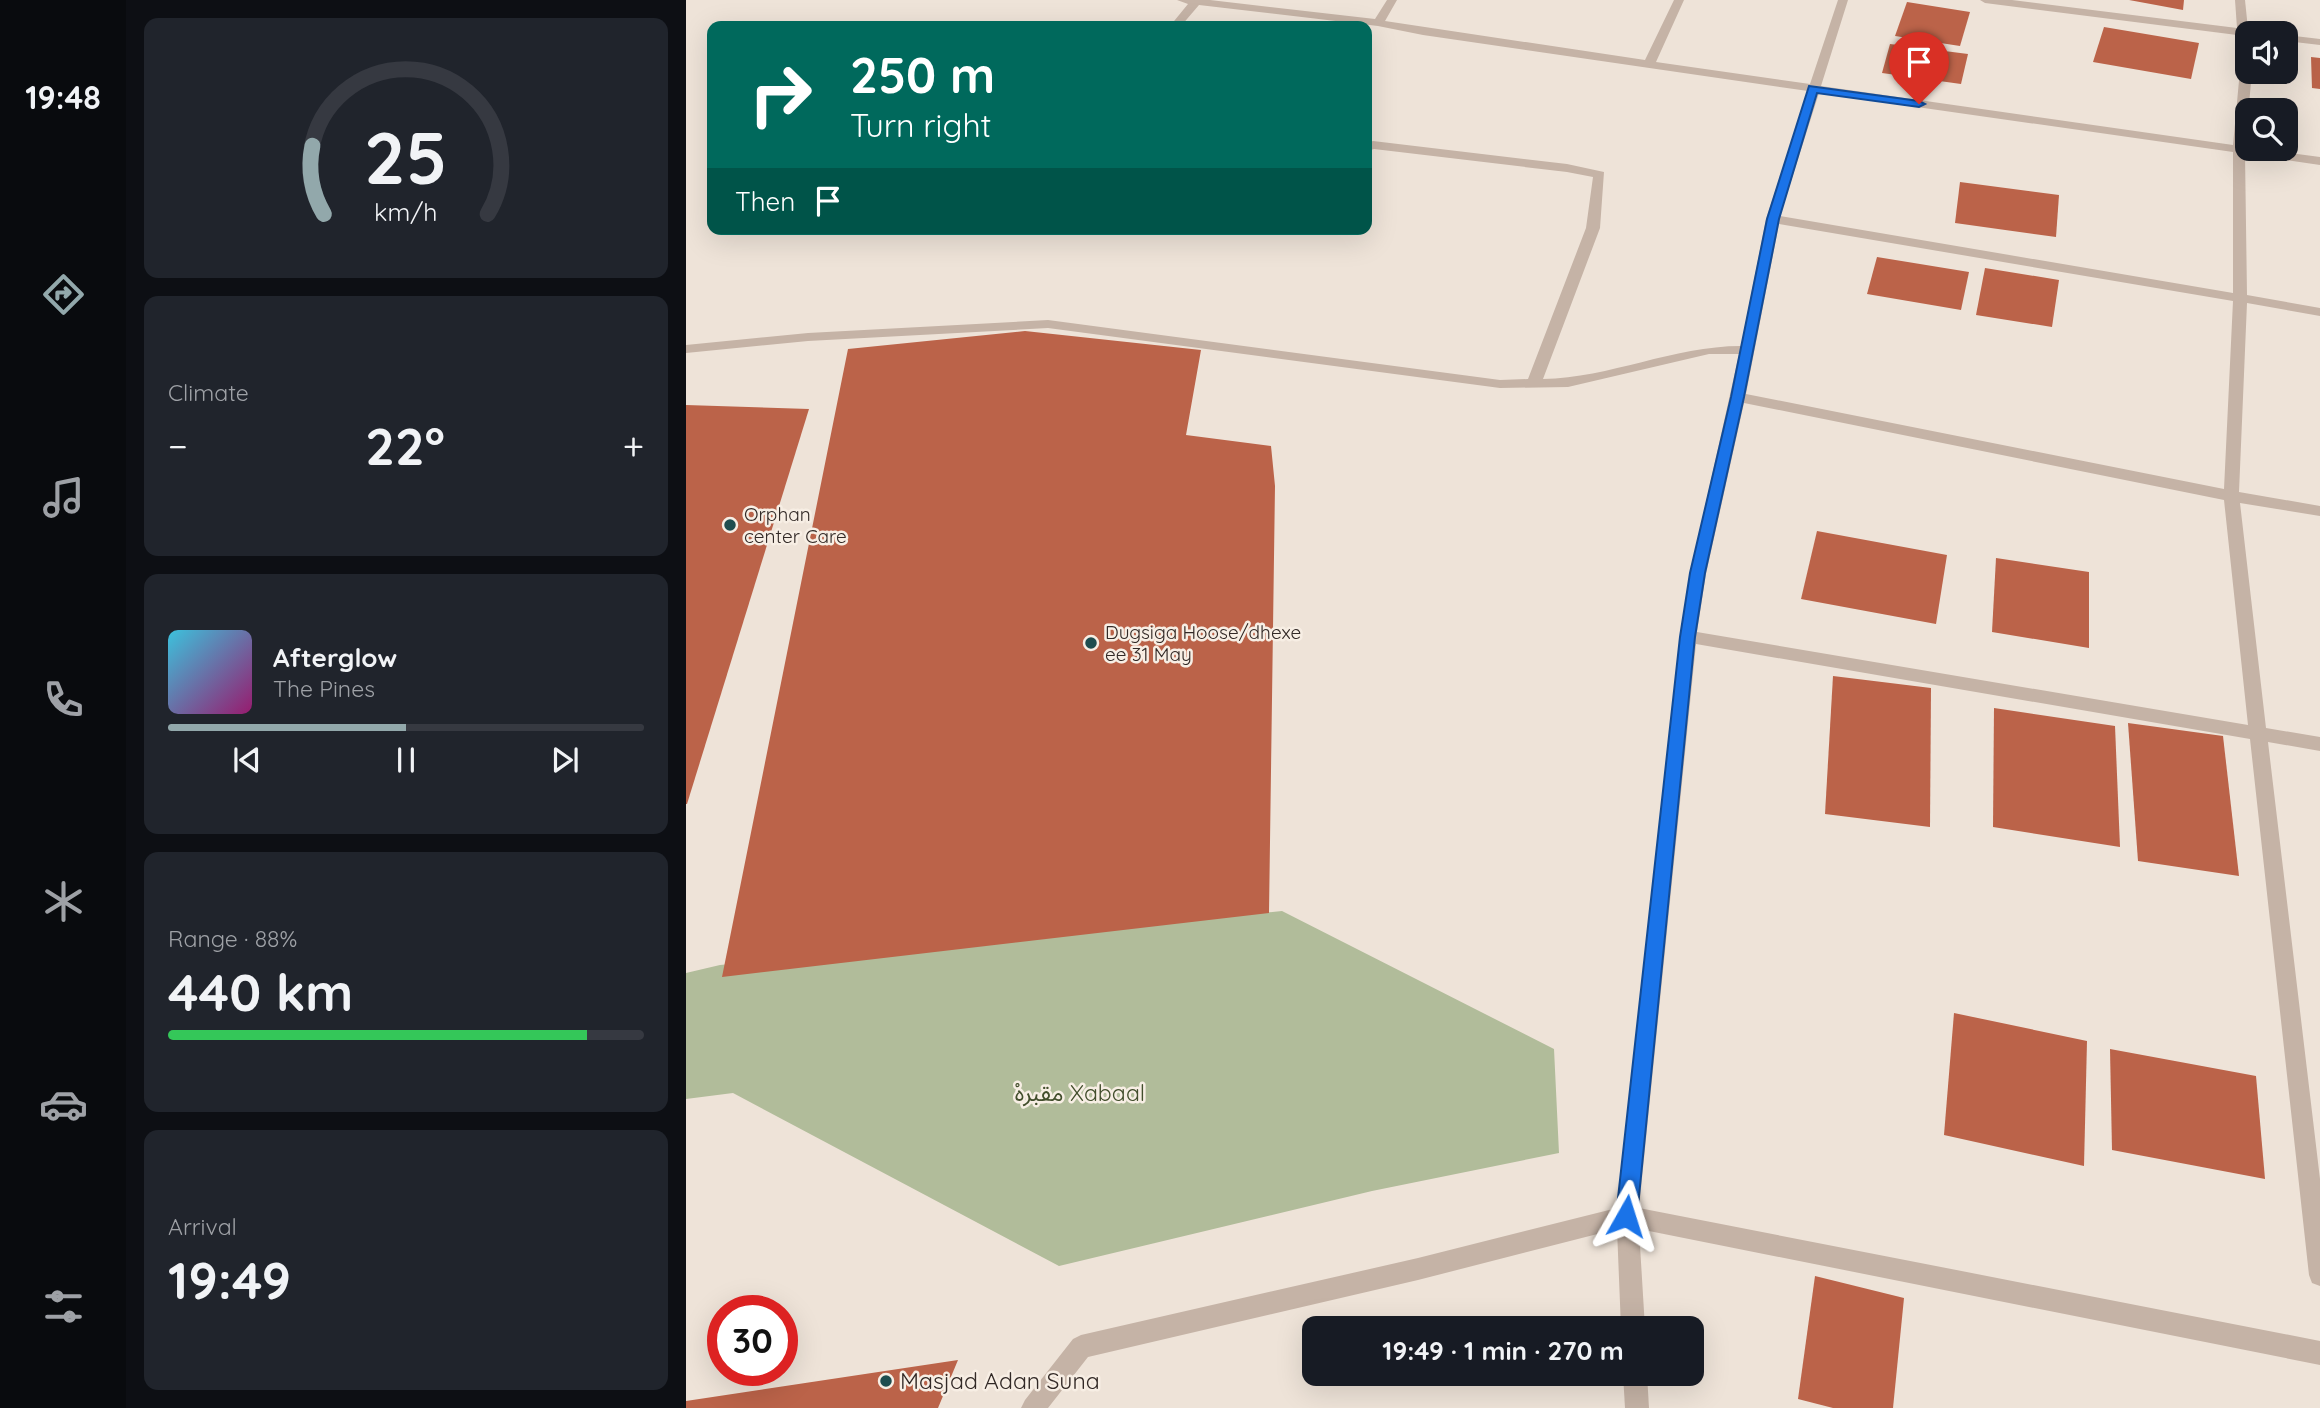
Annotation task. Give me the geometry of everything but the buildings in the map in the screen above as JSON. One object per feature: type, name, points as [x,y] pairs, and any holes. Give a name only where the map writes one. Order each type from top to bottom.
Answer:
[{"type":"street","points":[[1182,0],[1361,21]]},
{"type":"street","points":[[1378,23],[1392,0]]},
{"type":"street","points":[[1650,64],[1679,0]]},
{"type":"street","points":[[1632,1316],[1626,1216],[1688,637],[1698,573],[1738,397],[1773,219],[1843,0]]},
{"type":"street","points":[[1985,0],[2235,31]]},
{"type":"street","points":[[2240,0],[2244,21]]},
{"type":"street","points":[[1179,21],[1196,2]]},
{"type":"street","points":[[1372,22],[1423,32],[2235,149]]},
{"type":"street","points":[[2298,39],[2320,42]]},
{"type":"street","points":[[1372,145],[1567,168],[1600,175],[1593,228],[1534,383]]},
{"type":"street","points":[[2298,158],[2320,161]]},
{"type":"street","points":[[2239,161],[2240,298],[2231,496],[2320,1275]]},
{"type":"street","points":[[1773,219],[2320,312]]},
{"type":"street","points":[[686,349],[822,336],[1048,324],[1500,384],[1568,383],[1709,350],[1747,350]]},
{"type":"street","points":[[1738,397],[2231,496],[2320,511]]},
{"type":"street","points":[[1688,637],[2320,744]]},
{"type":"street","points":[[1033,1408],[1081,1347],[1418,1269],[1626,1216],[2320,1353]]},
{"type":"street","points":[[1636,1386],[1637,1408]]},
{"type":"green space","name":"ْمقبره Xabaal","points":[[1282,911],[1554,1049],[1559,1153],[1372,1191],[1059,1266],[733,1093],[686,1099],[686,973],[720,965]]},
{"type":"place","name":"Orphan center Care","points":[[730,525]]},
{"type":"place","name":"Dugsiga Hoose/dhexe ee 31 May","points":[[1091,643]]},
{"type":"place","name":"Masjad Adan Suna","points":[[886,1381]]},
{"type":"route","points":[[1626,1216],[1688,637],[1698,573],[1738,397],[1773,219],[1813,89],[1919,104]]}]
